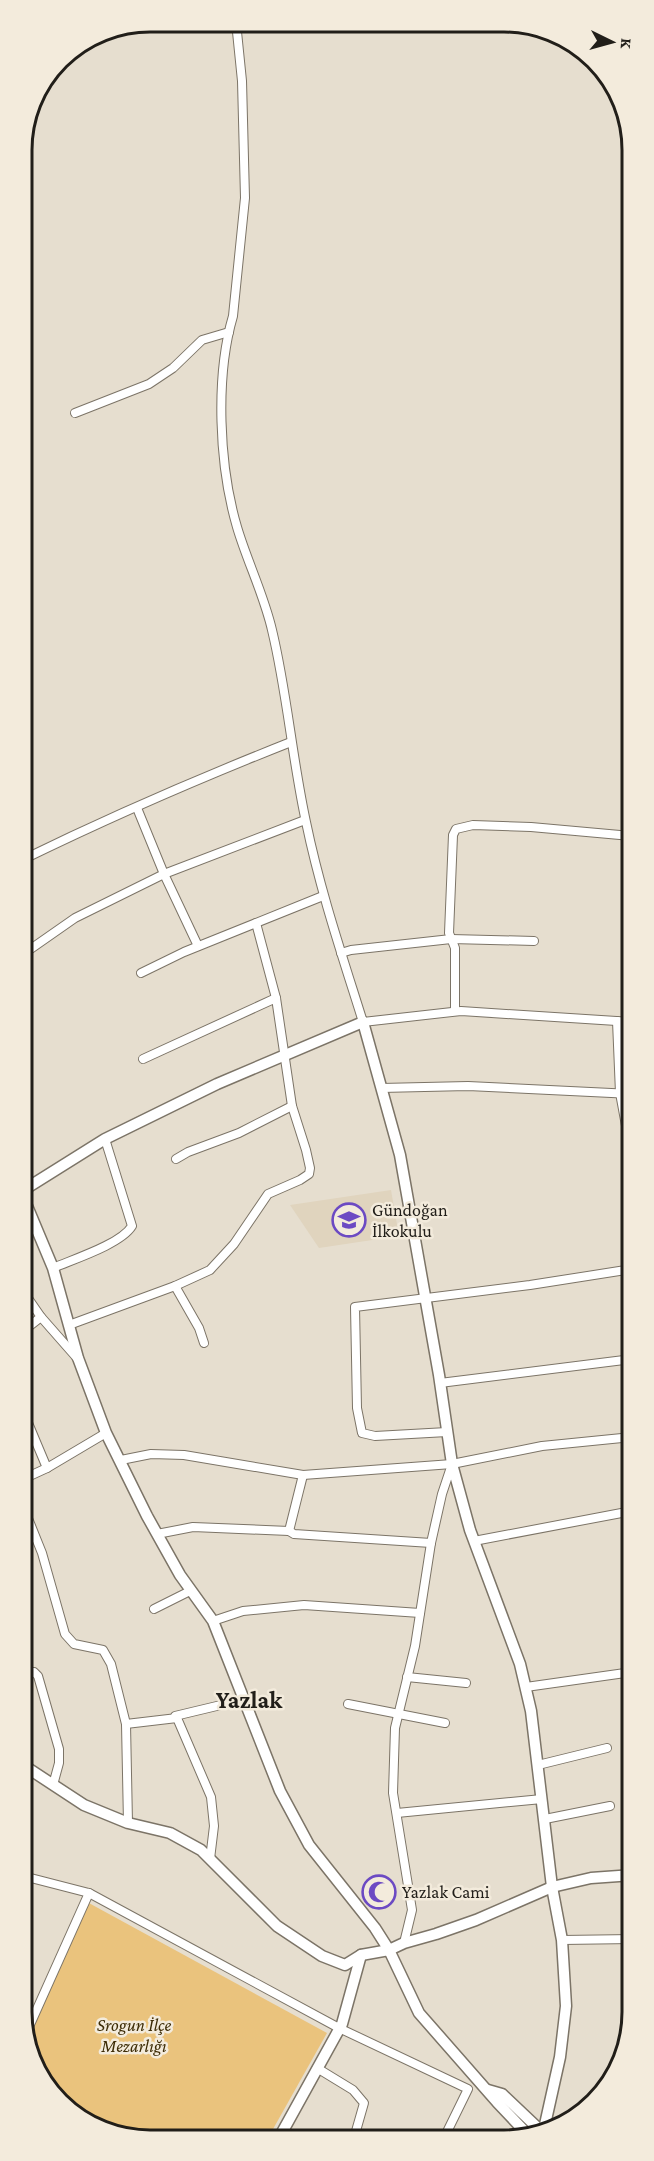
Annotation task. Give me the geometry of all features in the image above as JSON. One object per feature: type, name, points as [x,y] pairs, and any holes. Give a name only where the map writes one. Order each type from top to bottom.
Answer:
[{"type":"street","points":[[237,32],[242,81],[245,198],[233,316],[221,399],[227,483],[237,526],[272,629],[305,820],[323,896],[363,1022],[400,1155],[452,1464],[474,1541],[520,1664],[526,1687],[538,1765],[552,1887],[562,1940],[566,2006],[560,2057],[544,2123]]},
{"type":"street","points":[[75,413],[149,384],[173,368],[202,340],[229,332]]},
{"type":"street","points":[[32,855],[171,790],[291,742]]},
{"type":"street","points":[[137,808],[164,874],[198,946]]},
{"type":"street","points":[[32,948],[75,918],[164,874],[305,820]]},
{"type":"street","points":[[455,1011],[455,948],[449,933],[453,835],[456,829],[473,825],[531,827],[622,835]]},
{"type":"street","points":[[141,973],[198,946],[323,896]]},
{"type":"street","points":[[69,1325],[175,1286],[210,1270],[234,1244],[268,1194],[309,1174],[306,1150],[292,1106],[276,998],[256,923]]},
{"type":"street","points":[[341,953],[451,939],[534,940]]},
{"type":"street","points":[[144,1059],[276,998]]},
{"type":"street","points":[[32,1186],[105,1139],[217,1084],[363,1022],[455,1011],[622,1021]]},
{"type":"street","points":[[617,1021],[622,1104]]},
{"type":"street","points":[[381,1088],[468,1086],[620,1093]]},
{"type":"street","points":[[176,1159],[188,1152],[239,1133],[292,1106]]},
{"type":"street","points":[[53,1268],[117,1240],[132,1226],[105,1139]]},
{"type":"street","points":[[32,1224],[53,1268],[78,1358],[106,1433],[157,1534],[190,1591],[213,1621],[246,1699],[280,1791],[309,1845],[390,1950],[419,2013],[522,2128]]},
{"type":"street","points":[[447,1432],[375,1436],[362,1433],[357,1408],[355,1307],[530,1285],[622,1271]]},
{"type":"street","points":[[175,1286],[199,1328],[204,1343]]},
{"type":"street","points":[[32,1305],[78,1358]]},
{"type":"street","points":[[32,1324],[41,1317]]},
{"type":"street","points":[[440,1383],[622,1360]]},
{"type":"street","points":[[32,1432],[47,1468]]},
{"type":"street","points":[[32,1475],[106,1433]]},
{"type":"street","points":[[121,1460],[151,1454],[184,1455],[303,1475],[452,1464],[542,1446],[622,1438]]},
{"type":"street","points":[[404,1942],[412,1910],[393,1793],[395,1728],[415,1646],[431,1543],[442,1494],[452,1464]]},
{"type":"street","points":[[289,1531],[303,1475]]},
{"type":"street","points":[[474,1541],[622,1513]]},
{"type":"street","points":[[157,1534],[193,1527],[289,1531],[294,1534],[431,1543]]},
{"type":"street","points":[[32,1528],[42,1553],[65,1634],[74,1644],[103,1650],[108,1656],[126,1724],[128,1823]]},
{"type":"street","points":[[154,1609],[190,1591]]},
{"type":"street","points":[[213,1621],[243,1611],[304,1605],[420,1613]]},
{"type":"street","points":[[32,1672],[38,1676],[59,1749],[59,1763],[53,1785]]},
{"type":"street","points":[[526,1687],[622,1673]]},
{"type":"street","points":[[407,1677],[466,1683]]},
{"type":"street","points":[[210,1859],[214,1826],[211,1797],[175,1716],[246,1699]]},
{"type":"street","points":[[348,1704],[445,1723]]},
{"type":"street","points":[[126,1724],[177,1718]]},
{"type":"street","points":[[538,1765],[607,1748]]},
{"type":"street","points":[[32,1771],[84,1805],[128,1823],[170,1833],[201,1850],[277,1926],[322,1956],[345,1965],[361,1955],[390,1950],[404,1942],[476,1920],[552,1887],[591,1878],[622,1876]]},
{"type":"street","points":[[397,1813],[542,1799]]},
{"type":"street","points":[[545,1819],[610,1806]]},
{"type":"street","points":[[32,1878],[89,1893],[339,2028],[468,2089],[488,2090],[502,2094],[536,2125]]},
{"type":"street","points":[[33,2019],[89,1893]]},
{"type":"street","points":[[562,1940],[622,1939]]},
{"type":"street","points":[[283,2130],[342,2024],[361,1955]]},
{"type":"street","points":[[317,2068],[353,2090],[364,2103],[356,2130]]},
{"type":"street","points":[[448,2130],[468,2089]]},
{"type":"shaded area","name":"Gündoğan İlkokulu","points":[[391,1190],[399,1236],[319,1248],[290,1205]]},
{"type":"green space","name":"Srogun İlçe Mezarlığı","points":[[87,1902],[327,2033],[272,2130],[150,2130],[104,2121],[66,2095],[44,2064],[33,2028]]},
{"type":"place","name":"Gündoğan İlkokulu","points":[[349,1220]]},
{"type":"place","name":"Yazlak Cami","points":[[379,1892]]},
{"type":"district","name":"Yazlak","points":[[249,1700]]}]
